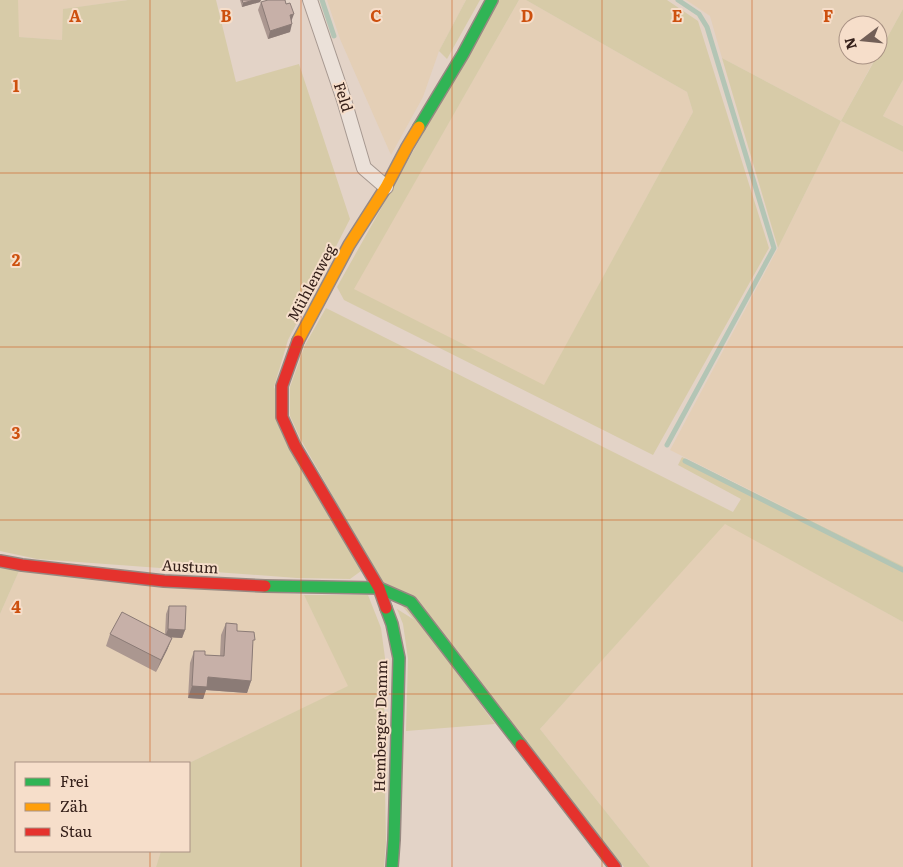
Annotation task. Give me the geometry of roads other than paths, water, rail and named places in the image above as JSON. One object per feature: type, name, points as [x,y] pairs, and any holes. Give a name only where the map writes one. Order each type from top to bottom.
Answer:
[{"type":"street","name":"Feld","points":[[310,0],[344,100],[364,168],[386,187]]},
{"type":"street","name":"Mühlenweg","points":[[379,588],[295,446],[282,417],[282,386],[298,342],[349,245],[386,187],[492,0]]},
{"type":"street","name":"Austum","points":[[0,560],[22,565],[164,581],[293,587],[379,588]]},
{"type":"street","name":"Hemberger Damm","points":[[379,588],[392,624],[399,658],[392,867]]},
{"type":"street","points":[[379,588],[410,602],[615,867]]},
{"type":"waterway","points":[[322,0],[334,36]]},
{"type":"waterway","points":[[667,445],[774,248],[707,27],[699,14],[678,0]]},
{"type":"waterway","points":[[685,461],[903,570]]}]
